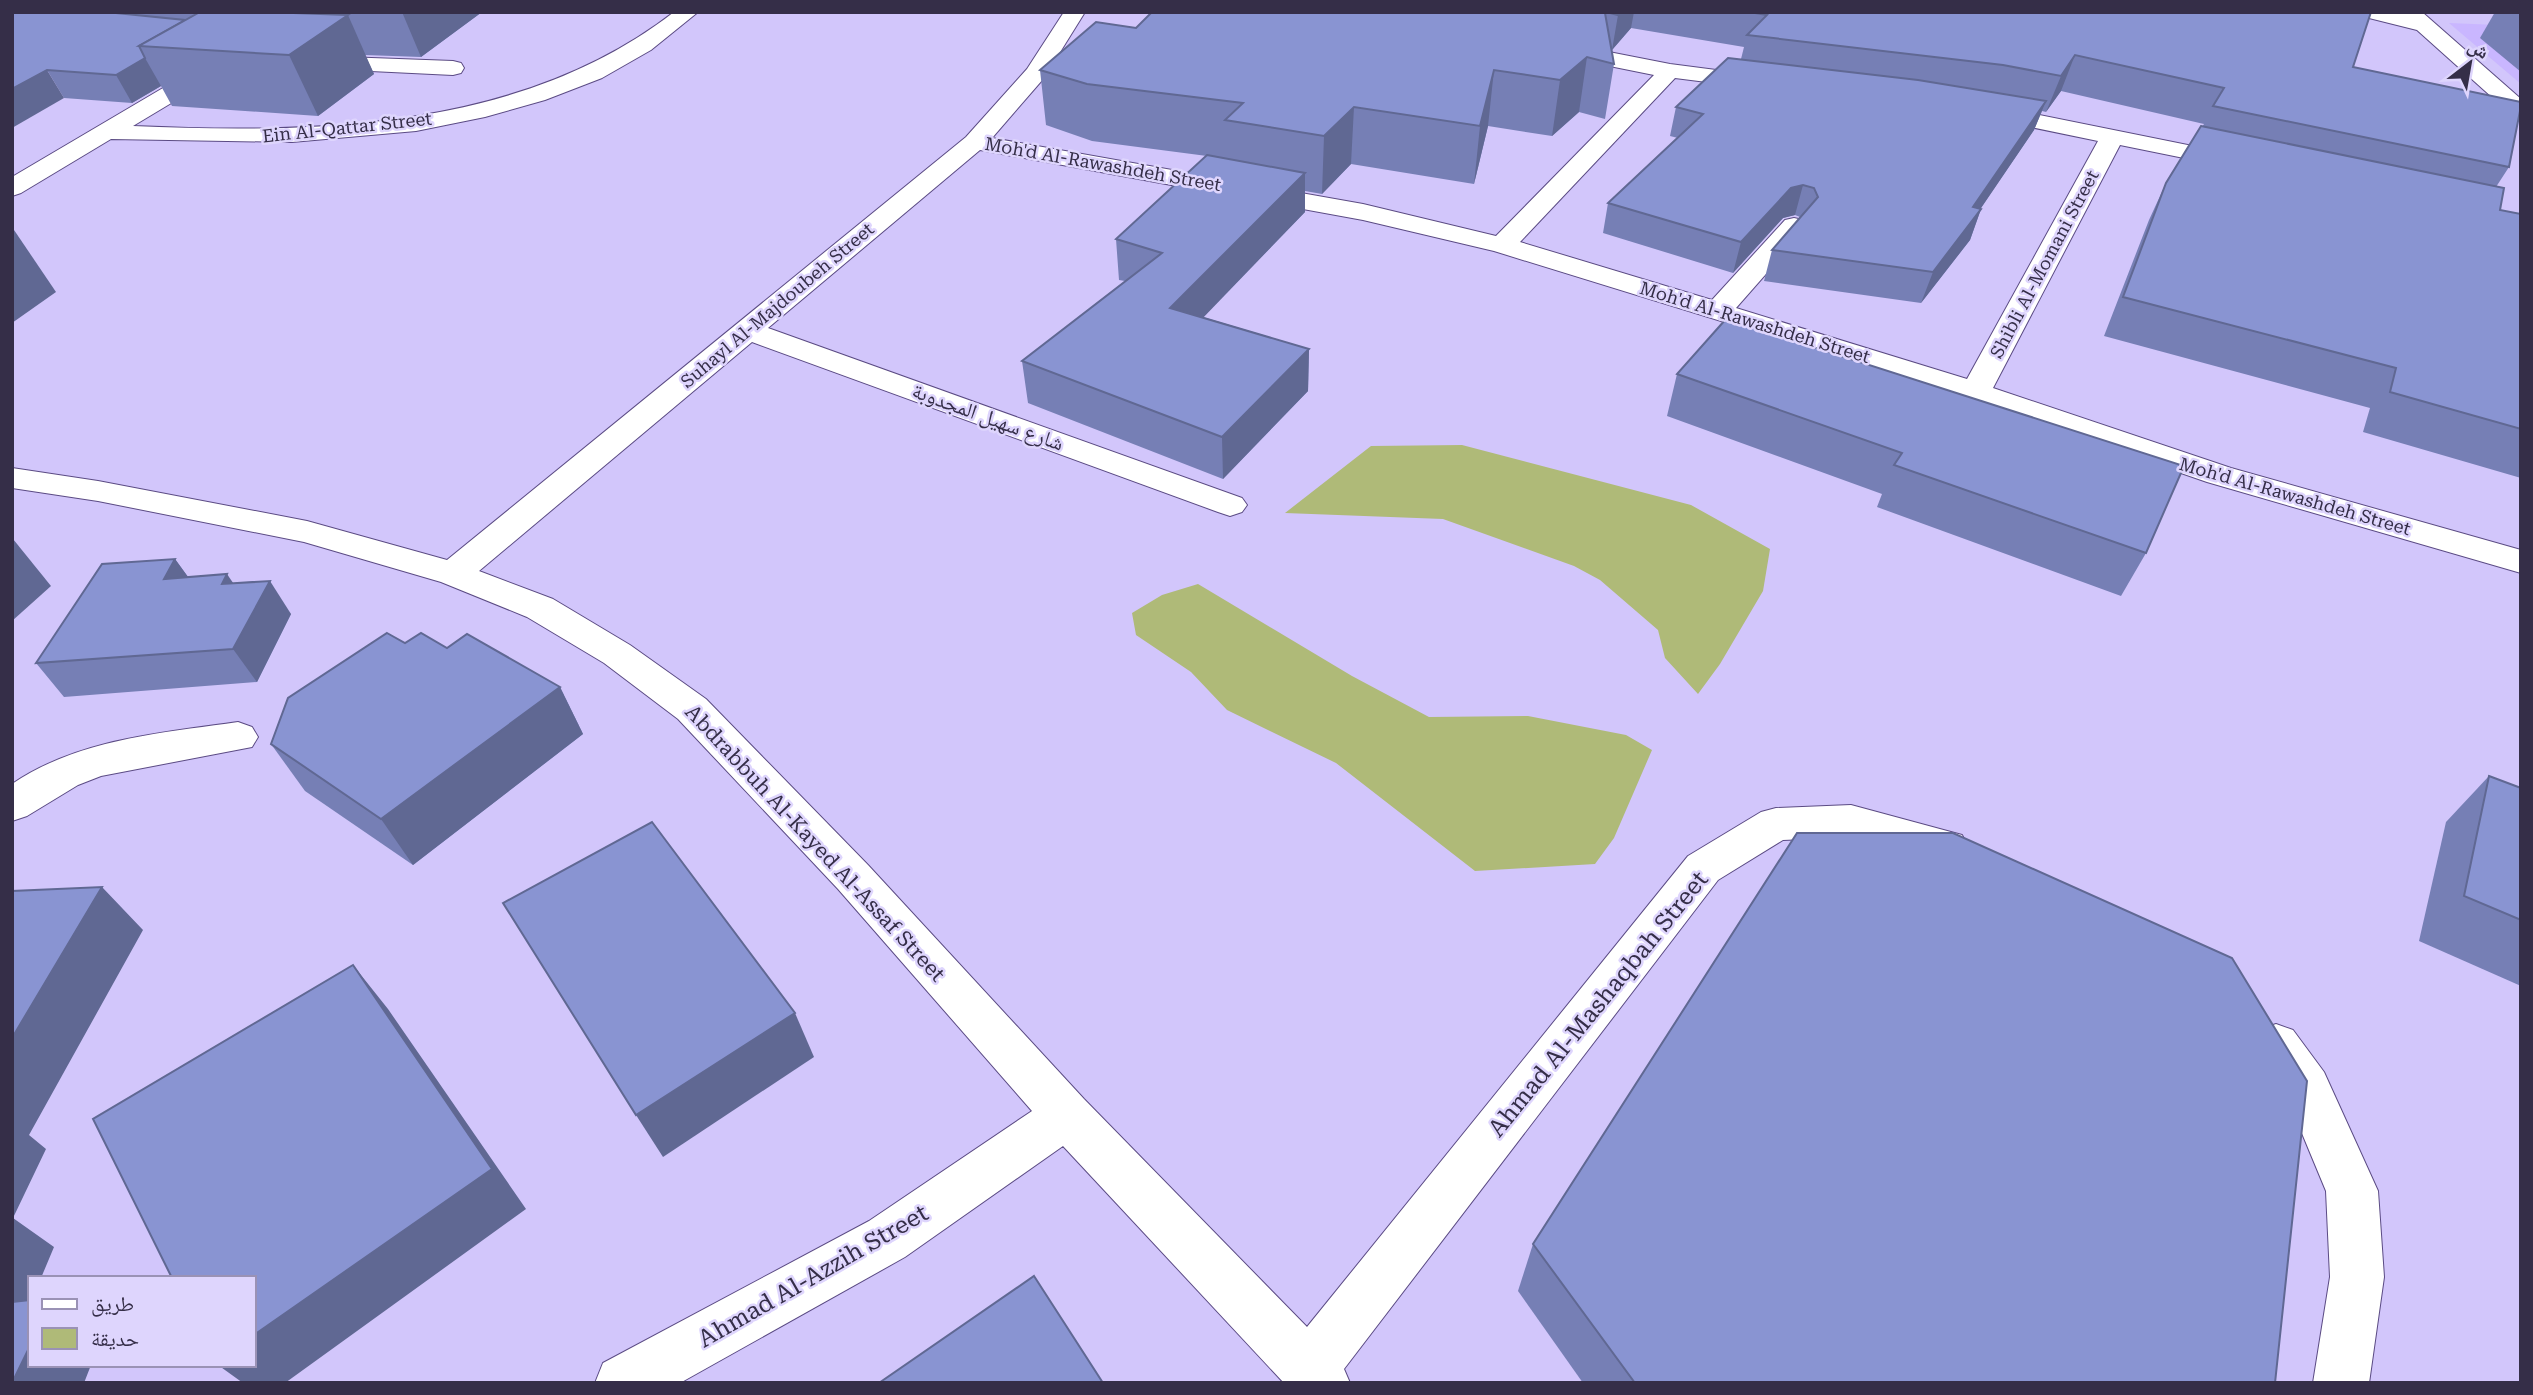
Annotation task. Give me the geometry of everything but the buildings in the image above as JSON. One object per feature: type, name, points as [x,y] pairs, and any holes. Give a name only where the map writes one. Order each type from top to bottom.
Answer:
[{"type":"street","name":"Ein Al-Qattar Street","points":[[106,132],[203,137],[294,135],[382,127],[440,118],[496,106],[596,72],[645,46],[688,12]]},
{"type":"street","name":"Suhayl Al-Majdoubeh Street","points":[[453,574],[975,142],[1037,73],[1075,12]]},
{"type":"street","points":[[2368,12],[2416,18],[2521,111]]},
{"type":"street","points":[[1536,44],[1671,71],[1784,84]]},
{"type":"street","points":[[12,188],[228,59]]},
{"type":"street","points":[[294,62],[453,68]]},
{"type":"street","points":[[1502,245],[1671,71]]},
{"type":"street","points":[[1963,107],[2257,166]]},
{"type":"street","name":"Shibli Al-Momani Street","points":[[1975,392],[2113,135]]},
{"type":"street","name":"Moh'd Al-Rawashdeh Street","points":[[975,142],[1336,207],[1502,245],[1719,310],[1975,392],[2219,475],[2521,562]]},
{"type":"street","points":[[1719,310],[1794,226]]},
{"type":"street","name":"شارع سهيل المجدوبة","points":[[746,330],[1230,505]]},
{"type":"street","name":"Abdrabbuh Al-Kayed Al-Assaf Street","points":[[12,478],[98,491],[307,532],[453,574],[540,608],[617,654],[692,709],[853,877],[1067,1115],[1316,1376]]},
{"type":"street","points":[[12,805],[31,790],[78,767],[124,754],[238,737]]},
{"type":"street","name":"Ahmad Al-Mashaqbah Street","points":[[1316,1376],[1703,868],[1776,824],[1851,821],[1964,852],[1990,863]]},
{"type":"street","points":[[2246,1010],[2257,1018],[2307,1088],[2352,1191],[2357,1277],[2341,1383]]},
{"type":"street","name":"Ahmad Al-Azzih Street","points":[[623,1383],[887,1239],[1067,1115]]},
{"type":"shaded area","points":[[2449,23],[2521,26],[2521,84]]},
{"type":"green space","points":[[1462,445],[1691,505],[1770,549],[1763,591],[1720,664],[1698,694],[1665,658],[1658,630],[1600,580],[1574,566],[1443,519],[1285,513],[1371,446]]},
{"type":"green space","points":[[1198,584],[1352,676],[1429,717],[1528,716],[1626,735],[1652,750],[1614,838],[1595,864],[1475,871],[1336,763],[1227,710],[1191,672],[1136,635],[1132,613],[1162,595]]}]
